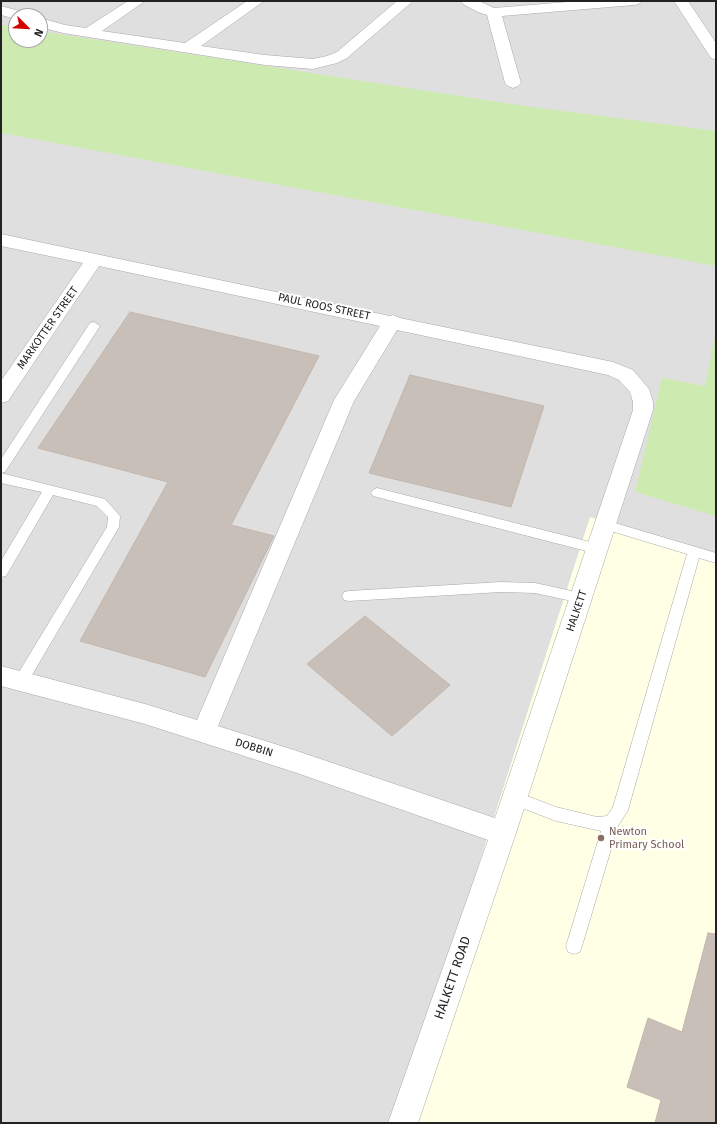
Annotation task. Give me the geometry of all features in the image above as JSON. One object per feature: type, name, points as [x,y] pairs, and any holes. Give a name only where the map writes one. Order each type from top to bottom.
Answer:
[{"type":"street","points":[[88,33],[138,1]]},
{"type":"street","points":[[188,47],[257,1]]},
{"type":"street","points":[[48,24],[88,33],[188,47],[265,60],[313,64],[332,60],[354,45],[406,1]]},
{"type":"street","points":[[468,1],[482,9],[494,12],[634,1]]},
{"type":"street","points":[[681,1],[716,55]]},
{"type":"street","points":[[494,12],[513,84]]},
{"type":"street","name":"PAUL ROOS STREET","points":[[1,240],[392,321],[613,369],[626,375],[639,389]]},
{"type":"street","name":"MARKOTTER STREET","points":[[1,396],[95,259]]},
{"type":"street","points":[[203,733],[344,400],[392,321]]},
{"type":"street","name":"HALKETT","points":[[503,833],[643,410],[643,402],[639,389]]},
{"type":"street","name":"DOBBIN","points":[[11,679],[145,714],[296,762],[503,833]]},
{"type":"street","name":"HALKETT ROAD","points":[[404,1123],[503,833]]},
{"type":"lane","points":[[1,469],[94,326]]},
{"type":"lane","points":[[1,478],[101,502],[114,516],[112,527],[104,544],[11,679]]},
{"type":"lane","points":[[1,572],[50,489]]},
{"type":"lane","points":[[377,493],[598,549]]},
{"type":"lane","points":[[605,525],[716,558]]},
{"type":"lane","points":[[574,946],[612,823],[620,810],[694,551]]},
{"type":"lane","points":[[349,596],[501,587],[535,588],[581,598]]},
{"type":"lane","points":[[514,798],[563,816],[597,824],[612,823]]},
{"type":"shaded area","points":[[1,1],[716,1],[716,1123],[1,1123]]},
{"type":"shaded area","name":"Newton Primary School","points":[[590,517],[716,554],[716,1123],[396,1123]]},
{"type":"green space","points":[[1,25],[8,26],[8,48],[48,48],[48,32],[518,105],[716,131],[716,266],[1,133]]},
{"type":"green space","points":[[716,332],[716,516],[635,492],[662,378],[705,386]]},
{"type":"building","points":[[130,312],[319,356],[231,525],[274,536],[205,677],[80,641],[168,482],[38,448]]},
{"type":"building","points":[[410,375],[544,406],[511,507],[369,473]]},
{"type":"building","points":[[365,616],[450,685],[392,736],[307,664]]},
{"type":"building","points":[[708,933],[716,934],[716,1123],[655,1123],[661,1100],[627,1087],[648,1018],[682,1032]]},
{"type":"place","name":"Newton Primary School","points":[[601,838]]}]
